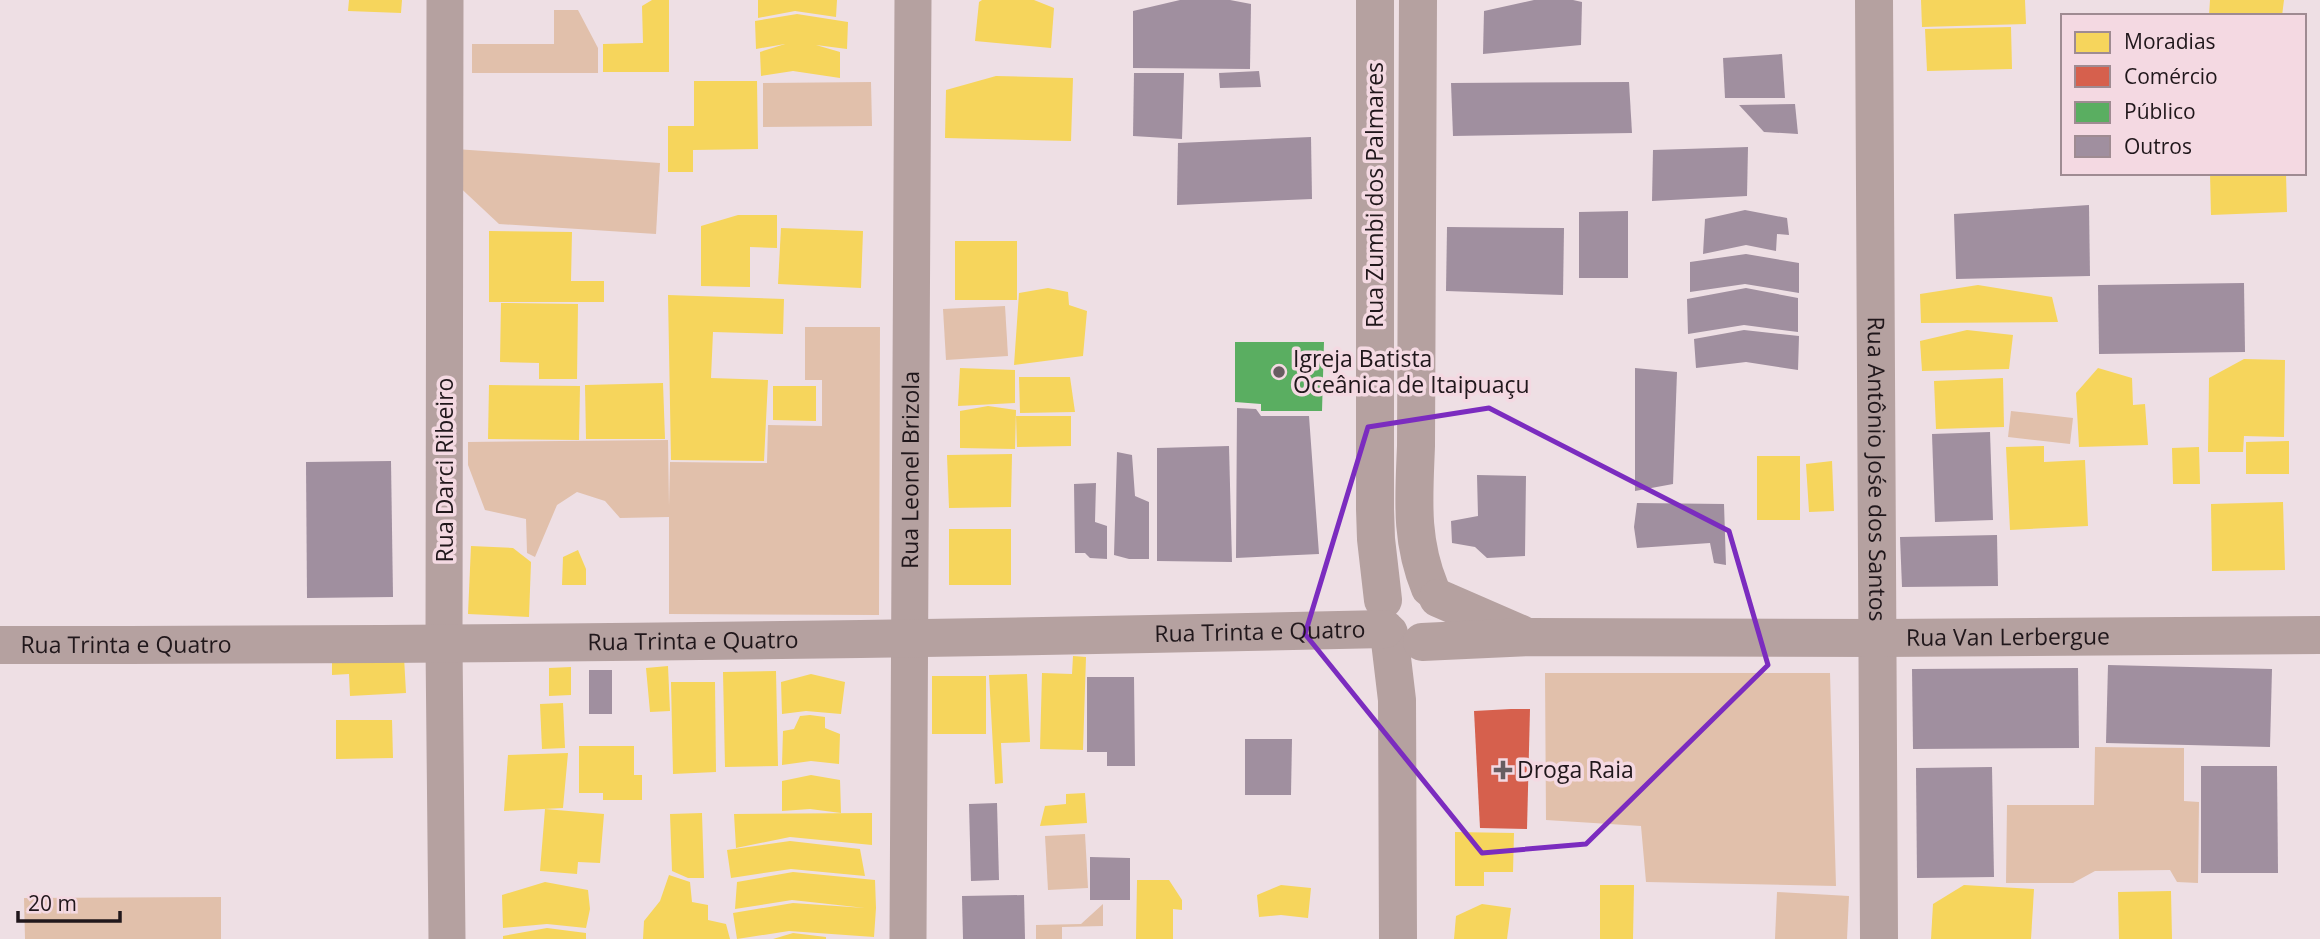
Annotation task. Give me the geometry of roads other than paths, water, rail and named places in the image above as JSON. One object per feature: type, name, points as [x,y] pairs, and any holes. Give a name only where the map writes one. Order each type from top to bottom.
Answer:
[{"type":"street","name":"Rua Darci Ribeiro","points":[[445,0],[444,645],[447,939]]},
{"type":"street","name":"Rua Leonel Brizola","points":[[908,939],[913,0]]},
{"type":"street","name":"Rua Zumbi dos Palmares","points":[[1375,0],[1376,539],[1399,630]]},
{"type":"street","name":"Rua Zumbi dos Palmares","points":[[1418,0],[1416,432],[1413,516],[1420,565],[1434,593]]},
{"type":"street","name":"Rua Antônio Jośe dos Santos","points":[[1874,0],[1879,939]]},
{"type":"street","points":[[1398,939],[1399,630],[1392,589],[1404,583],[1417,583],[1434,593],[1442,608],[1442,618],[1431,636],[1399,630]]},
{"type":"street","name":"Rua Van Lerbergue","points":[[1434,593],[1529,637]]},
{"type":"street","name":"Rua Trinta e Quatro","points":[[0,645],[444,645],[910,640],[1399,630]]},
{"type":"street","name":"Rua Van Lerbergue","points":[[1399,630],[1529,637],[2320,635]]},
{"type":"place","name":"Igreja Batista Oceânica de Itaipuaçu","points":[[1279,372]]},
{"type":"place","name":"Droga Raia","points":[[1503,770]]}]
